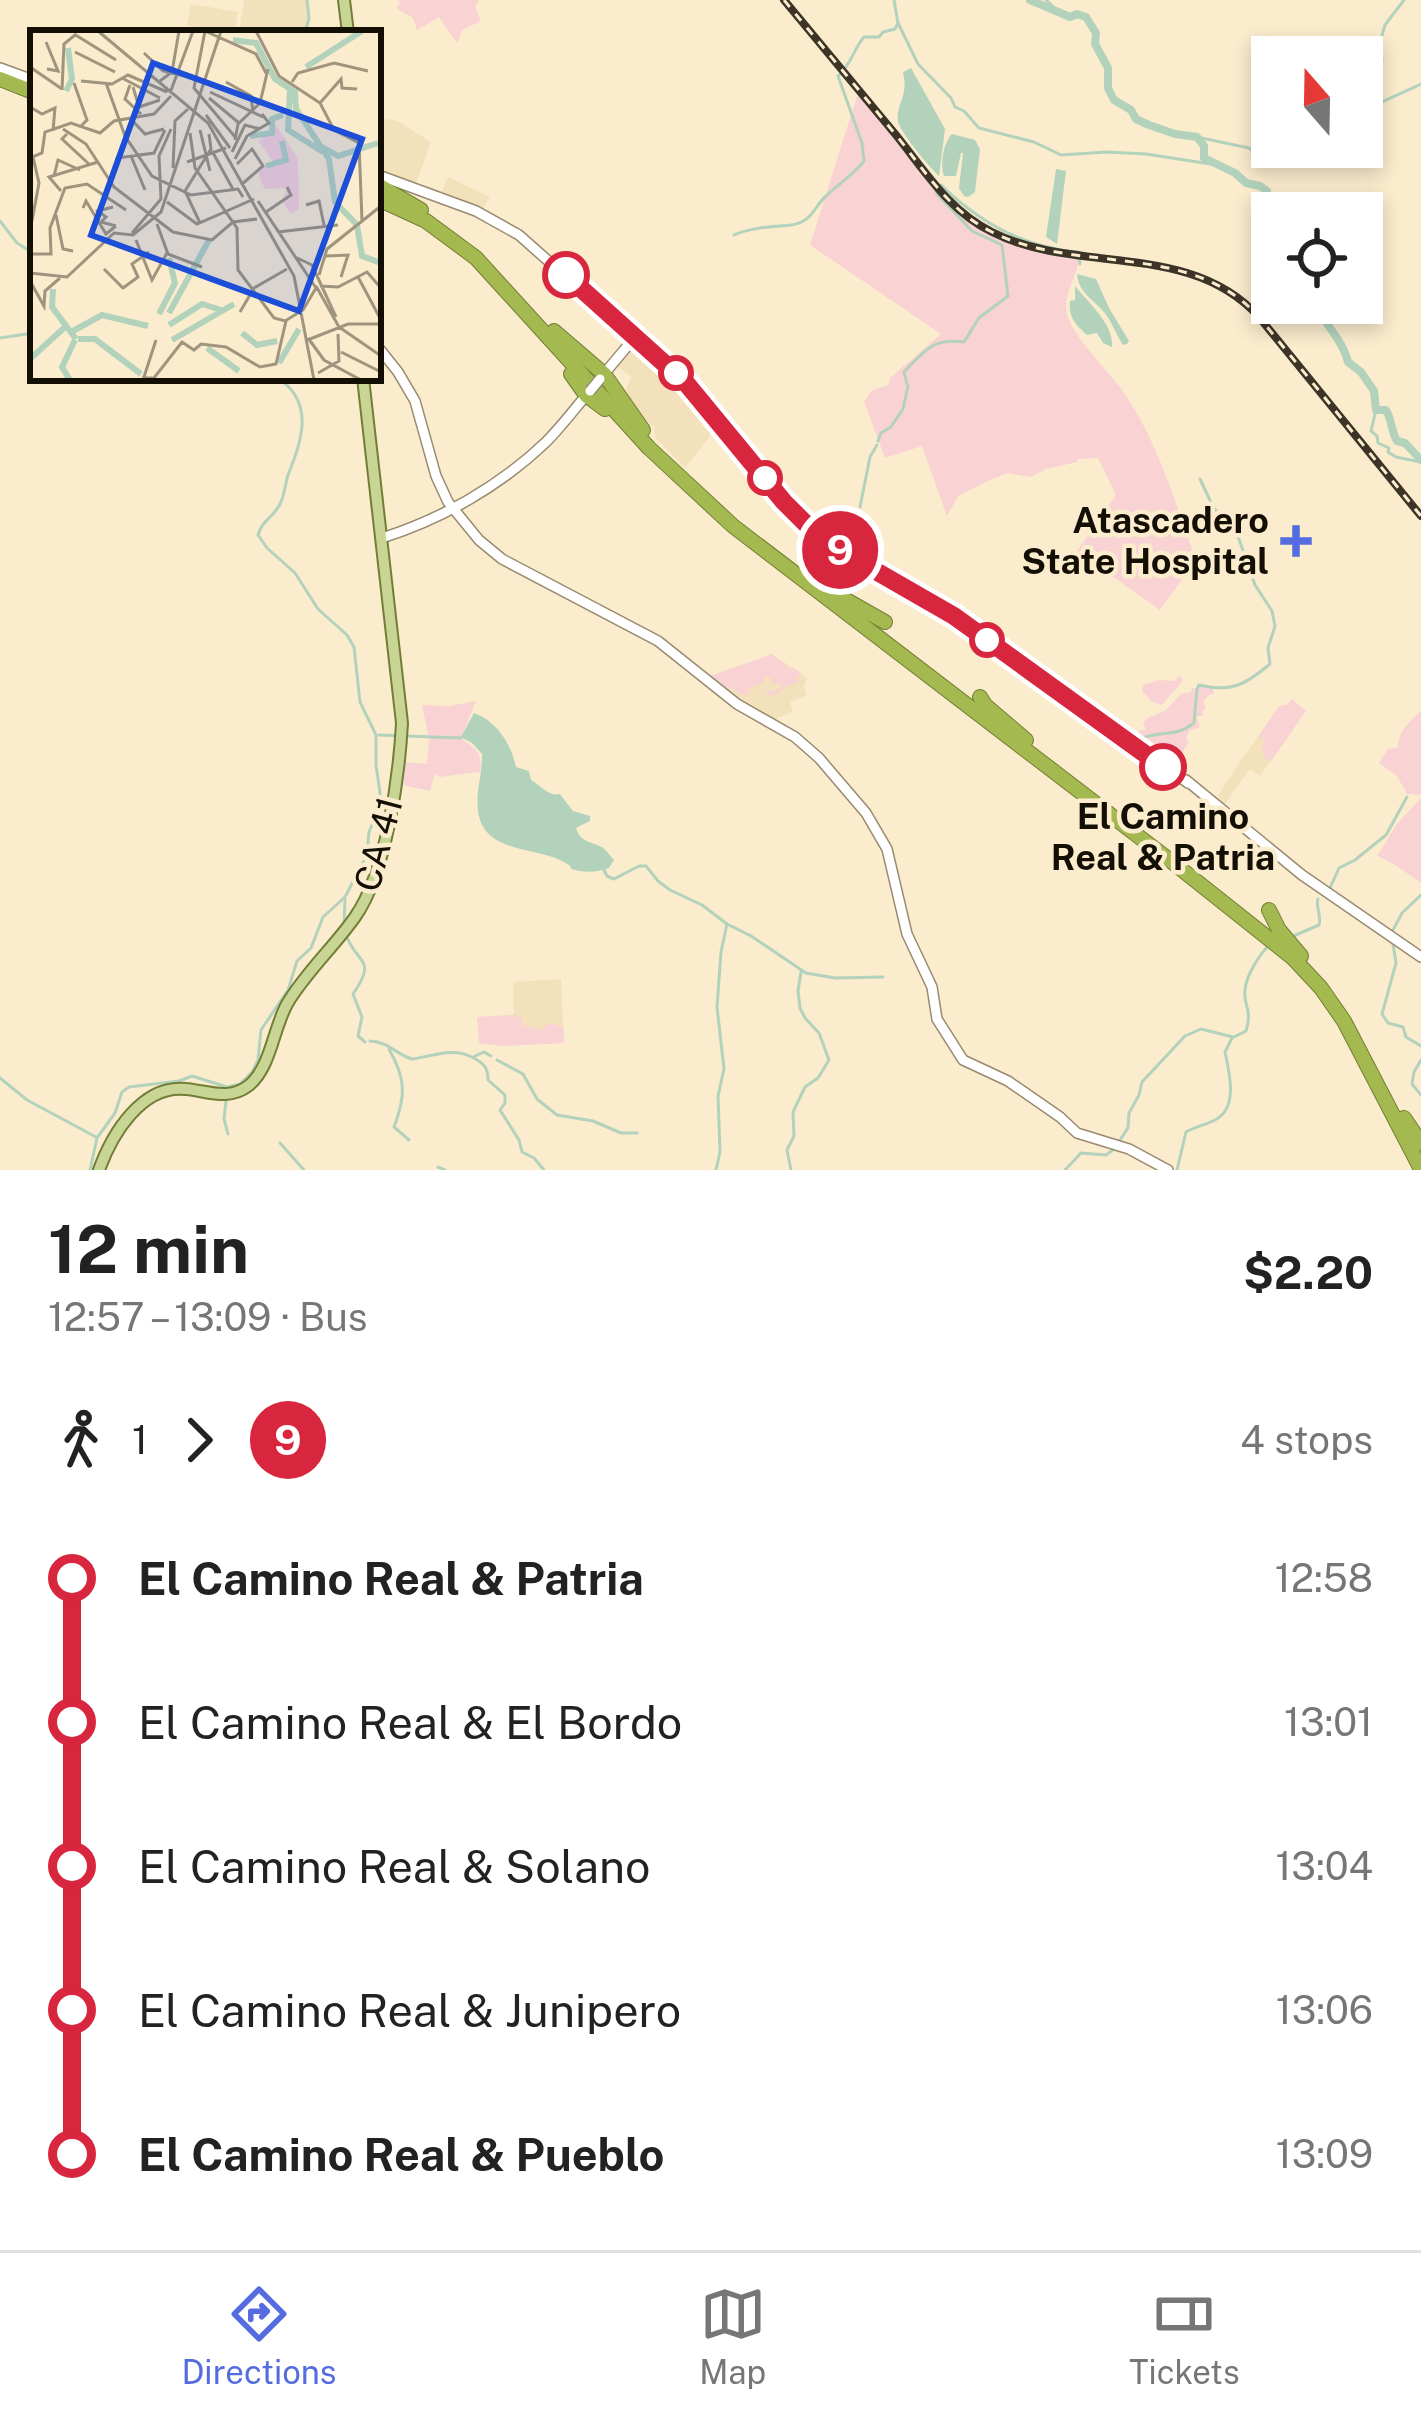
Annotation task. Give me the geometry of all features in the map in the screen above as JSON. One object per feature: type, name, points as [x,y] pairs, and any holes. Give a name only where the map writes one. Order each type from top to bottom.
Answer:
[{"type":"highway","points":[[0,74],[30,85]]},
{"type":"highway","points":[[381,187],[411,202],[477,250],[634,433]]},
{"type":"highway","points":[[381,188],[396,206],[459,243],[602,376],[657,448]]},
{"type":"highway","points":[[528,310],[588,393],[782,574]]},
{"type":"highway","points":[[528,310],[717,505],[1304,960]]},
{"type":"highway","points":[[733,526],[1275,942],[1310,976],[1344,1021],[1421,1169]]},
{"type":"highway","points":[[808,576],[885,622]]},
{"type":"highway","points":[[869,644],[933,680]]},
{"type":"highway","points":[[980,697],[1043,755]]},
{"type":"highway","points":[[1117,828],[1176,865]]},
{"type":"highway","points":[[1269,910],[1279,930],[1349,1018],[1421,1156]]},
{"type":"highway","points":[[1257,945],[1269,939],[1310,976]]},
{"type":"highway","points":[[1382,1081],[1421,1144]]},
{"type":"highway","points":[[1385,1099],[1410,1170]]},
{"type":"main road","points":[[381,187],[476,211],[510,229],[692,390],[815,533],[948,613],[1188,783],[1288,857],[1300,872],[1421,955]]},
{"type":"main road","points":[[382,538],[452,509],[494,484],[542,446],[635,337]]},
{"type":"main road","points":[[381,351],[415,401],[436,476],[469,530],[502,559],[652,638],[737,704],[794,737],[866,813],[881,836],[907,934],[932,987],[936,1017],[961,1058],[1008,1081],[1075,1132],[1129,1149],[1168,1170]]},
{"type":"main road","name":"CA 41","points":[[99,1170],[135,1109],[146,1100],[175,1089],[230,1094],[253,1081],[289,1002],[369,892],[384,843],[402,724],[363,381]]},
{"type":"shaded area","points":[[244,0],[307,0],[306,30],[239,30]]},
{"type":"shaded area","points":[[398,0],[479,0],[475,6],[481,21],[462,30],[457,43],[439,17],[417,30],[413,18],[396,8]]},
{"type":"shaded area","points":[[191,4],[238,12],[235,30],[187,25]]},
{"type":"shaded area","points":[[911,68],[945,129],[939,176],[898,121],[903,72]]},
{"type":"shaded area","points":[[858,93],[942,195],[963,213],[1010,245],[1080,254],[1067,300],[1068,316],[1146,429],[1196,560],[1160,610],[1077,551],[1116,495],[1098,458],[1077,459],[1031,477],[1007,473],[958,496],[947,516],[922,446],[885,458],[864,402],[871,391],[888,385],[890,378],[941,334],[810,245]]},
{"type":"shaded area","points":[[381,120],[398,121],[431,142],[415,186],[381,171]]},
{"type":"shaded area","points":[[952,134],[975,140],[980,149],[975,192],[968,197],[959,188],[963,153],[956,176],[944,176],[944,148]]},
{"type":"shaded area","points":[[1056,169],[1066,171],[1057,244],[1046,237]]},
{"type":"shaded area","points":[[448,177],[490,197],[483,209],[441,194]]},
{"type":"shaded area","points":[[1077,274],[1096,279],[1127,344],[1123,345],[1107,316],[1084,292]]},
{"type":"shaded area","points":[[1075,286],[1105,323],[1112,347],[1097,333],[1087,335],[1074,320],[1070,301],[1075,300]]},
{"type":"shaded area","points":[[634,343],[683,385],[718,426],[685,468],[630,402],[626,390],[631,377],[616,365]]},
{"type":"shaded area","points":[[772,654],[807,678],[807,695],[790,702],[793,712],[772,720],[708,677]]},
{"type":"shaded area","points":[[772,654],[801,673],[799,682],[774,697],[766,691],[782,687],[780,683],[773,686],[766,675],[763,683],[748,689],[750,694],[742,695],[730,687],[726,691],[708,677]]},
{"type":"shaded area","points":[[1179,676],[1181,683],[1162,705],[1142,691],[1143,685],[1175,681]]},
{"type":"shaded area","points":[[1199,685],[1213,688],[1214,695],[1203,702],[1204,716],[1196,716],[1200,727],[1189,731],[1189,742],[1173,767],[1135,740],[1139,738],[1136,734],[1146,730],[1146,719]]},
{"type":"shaded area","points":[[1292,699],[1306,711],[1271,761],[1269,750],[1265,760],[1265,741],[1258,737],[1279,706]]},
{"type":"shaded area","points":[[476,701],[461,738],[479,755],[480,772],[439,777],[435,773],[430,791],[398,784],[403,762],[427,764],[429,739],[422,705]]},
{"type":"shaded area","points":[[1279,706],[1299,721],[1260,776],[1250,769],[1224,805],[1217,799],[1225,784]]},
{"type":"shaded area","points":[[1421,711],[1421,795],[1407,794],[1397,776],[1379,763],[1388,749],[1398,748],[1402,732]]},
{"type":"shaded area","points":[[474,713],[502,734],[516,767],[529,771],[531,780],[548,792],[560,794],[573,811],[590,816],[590,821],[576,828],[584,840],[610,855],[614,860],[609,868],[573,869],[554,858],[505,844],[486,831],[478,803],[482,754],[461,737]]},
{"type":"shaded area","points":[[1421,798],[1421,883],[1377,856]]},
{"type":"shaded area","points":[[561,979],[564,1043],[479,1043],[477,1017],[514,1015],[513,982]]},
{"type":"shaded area","points":[[477,1017],[522,1018],[523,1026],[563,1027],[564,1043],[479,1043]]},
{"type":"waterway","points":[[306,30],[307,0]]},
{"type":"waterway","points":[[894,0],[898,23],[918,64],[979,128],[1034,142],[1061,155],[1146,154],[1217,165]]},
{"type":"waterway","points":[[1030,0],[1070,17],[1086,17],[1108,68],[1108,88],[1136,119],[1197,137],[1204,146],[1204,158],[1267,192]]},
{"type":"waterway","points":[[1046,0],[1060,13]]},
{"type":"waterway","points":[[1382,36],[1404,0]]},
{"type":"waterway","points":[[734,235],[804,221],[864,161],[838,76],[864,37],[879,37],[898,23]]},
{"type":"waterway","points":[[1383,101],[1421,84]]},
{"type":"waterway","points":[[1197,137],[1251,150]]},
{"type":"waterway","points":[[907,384],[904,372],[924,352],[937,344],[964,342],[979,318],[1008,296],[1002,245],[972,231],[937,194],[941,185],[1004,231],[1040,245],[1079,252],[1080,264]]},
{"type":"waterway","points":[[0,221],[30,251]]},
{"type":"waterway","points":[[1327,324],[1348,362],[1374,391],[1376,410],[1386,410],[1397,441],[1421,460]]},
{"type":"waterway","points":[[0,338],[30,333]]},
{"type":"waterway","points":[[90,1170],[97,1138],[129,1087],[192,1076],[227,1087],[240,1084],[252,1072],[261,1030],[288,990],[297,961],[311,948],[323,917],[345,897],[367,855],[369,832],[380,806],[376,735],[360,702],[354,647],[258,535],[282,501],[301,436],[301,410],[282,381]]},
{"type":"waterway","points":[[892,425],[903,409],[908,386]]},
{"type":"waterway","points":[[1376,410],[1371,431],[1378,443],[1396,457],[1421,462]]},
{"type":"waterway","points":[[878,441],[891,427]]},
{"type":"waterway","points":[[860,507],[877,445]]},
{"type":"waterway","points":[[1142,738],[1194,723],[1199,685],[1238,685],[1270,664],[1272,611],[1255,585],[1239,539],[1213,507],[1200,479]]},
{"type":"waterway","points":[[379,735],[461,738]]},
{"type":"waterway","points":[[1330,888],[1339,868],[1386,835],[1407,797]]},
{"type":"waterway","points":[[604,870],[614,879],[646,866],[670,890],[702,905],[806,973],[883,977]]},
{"type":"waterway","points":[[1392,932],[1402,913],[1421,895]]},
{"type":"waterway","points":[[344,926],[345,899]]},
{"type":"waterway","points":[[1291,937],[1319,925],[1318,899]]},
{"type":"waterway","points":[[716,1170],[718,1096],[724,1069],[717,1007],[727,924]]},
{"type":"waterway","points":[[346,935],[365,967],[353,994],[362,1017],[358,1036],[365,1042]]},
{"type":"waterway","points":[[1177,1170],[1186,1132],[1215,1120],[1227,1107],[1230,1089],[1225,1052],[1232,1038],[1246,1031],[1246,984],[1270,944]]},
{"type":"waterway","points":[[1393,944],[1396,963],[1382,1014],[1421,1046]]},
{"type":"waterway","points":[[791,1170],[787,1150],[794,1136],[793,1112],[805,1087],[818,1078],[829,1060],[819,1033],[800,1008],[801,972]]},
{"type":"waterway","points":[[1065,1170],[1081,1153],[1106,1155],[1114,1149],[1128,1128],[1142,1082],[1185,1036],[1201,1029],[1233,1037]]},
{"type":"waterway","points":[[370,1041],[412,1059],[457,1053],[480,1062],[488,1080],[505,1095],[500,1110],[522,1152],[544,1170]]},
{"type":"waterway","points":[[389,1049],[402,1088],[394,1127],[409,1140]]},
{"type":"waterway","points":[[475,1056],[484,1052],[491,1056]]},
{"type":"waterway","points":[[497,1060],[523,1074],[537,1099],[557,1115],[637,1133]]},
{"type":"waterway","points":[[1421,1060],[1412,1084],[1421,1095]]},
{"type":"waterway","points":[[0,1078],[27,1100],[96,1137]]},
{"type":"waterway","points":[[226,1101],[228,1134]]},
{"type":"waterway","points":[[280,1143],[304,1170]]},
{"type":"waterway","points":[[438,1167],[445,1170]]},
{"type":"railway","points":[[784,0],[939,189],[977,223],[1025,245],[1166,268],[1200,277],[1231,293],[1259,317],[1421,516]]},
{"type":"bus line","name":"9","points":[[566,275],[686,383],[815,533],[954,616],[1163,767]]},
{"type":"place","name":"Atascadero State Hospital","points":[[1296,541]]},
{"type":"place","name":"El Camino Real & Patria","points":[[1163,767]]}]
